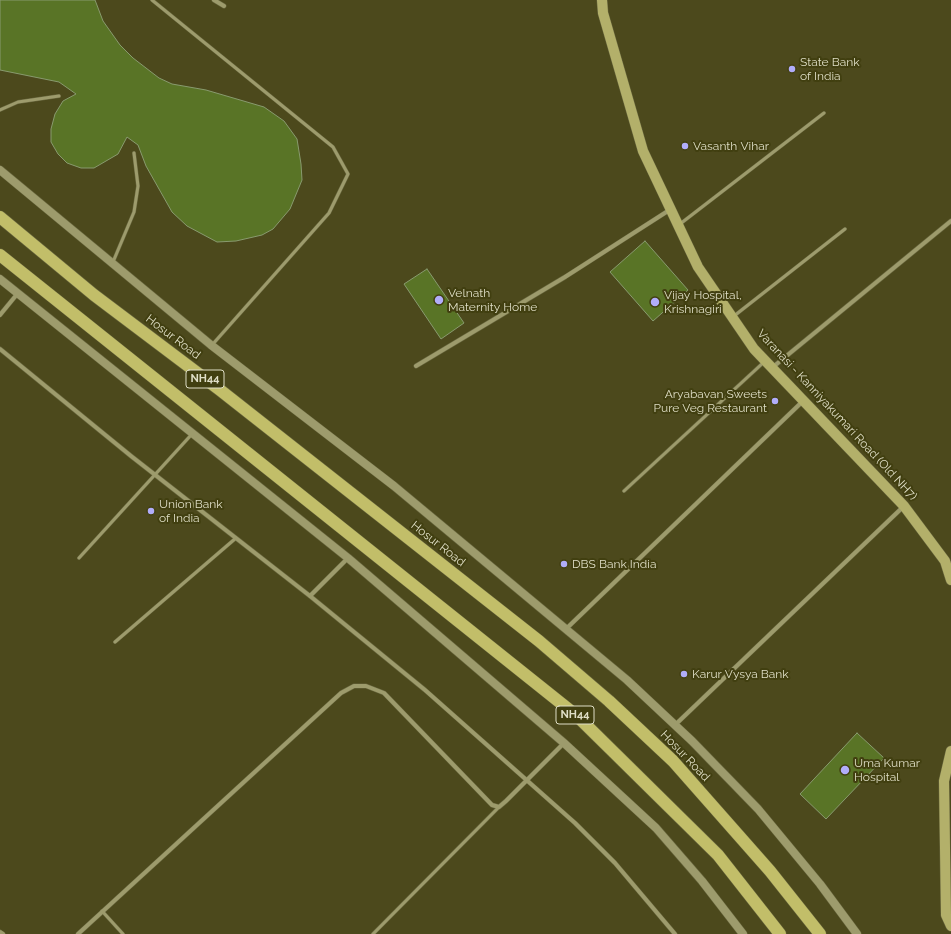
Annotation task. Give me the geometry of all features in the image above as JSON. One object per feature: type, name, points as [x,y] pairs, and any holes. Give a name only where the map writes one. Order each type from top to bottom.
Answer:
[{"type":"highway","name":"Hosur Road","points":[[0,217],[94,295],[220,390],[539,641],[609,701],[673,761],[770,871],[820,934]]},
{"type":"highway","name":"NH44","points":[[0,255],[577,716],[718,855],[780,934]]},
{"type":"main road","name":"Varanasi - Kanniyakumari Road (Old NH7)","points":[[602,0],[603,13],[643,151],[698,267],[754,349],[904,506],[948,560],[951,580]]},
{"type":"main road","points":[[951,752],[944,780],[944,788],[946,914],[951,926]]},
{"type":"street","points":[[214,0],[224,6]]},
{"type":"street","points":[[0,170],[212,345],[394,486],[567,628],[627,680],[675,725],[758,809],[820,884],[857,934]]},
{"type":"street","points":[[416,366],[565,277],[671,209]]},
{"type":"street","points":[[769,364],[951,221]]},
{"type":"street","points":[[0,279],[193,432],[348,558],[564,743],[656,828],[702,881],[743,934]]},
{"type":"street","points":[[0,315],[18,293]]},
{"type":"street","points":[[0,349],[155,475],[310,596],[425,690],[527,779],[615,863],[675,934]]},
{"type":"street","points":[[567,628],[804,400]]},
{"type":"street","points":[[675,725],[904,506]]},
{"type":"street","points":[[310,596],[348,558]]},
{"type":"street","points":[[78,934],[341,693],[354,686],[366,686],[384,693],[492,805],[499,807],[564,743]]},
{"type":"lane","points":[[152,0],[333,146],[348,174],[329,213],[212,345]]},
{"type":"lane","points":[[0,110],[18,102],[59,96]]},
{"type":"lane","points":[[678,225],[824,113]]},
{"type":"lane","points":[[113,263],[134,212],[138,186],[134,153]]},
{"type":"lane","points":[[733,317],[845,229]]},
{"type":"lane","points":[[624,491],[769,364]]},
{"type":"lane","points":[[80,558],[193,432]]},
{"type":"lane","points":[[115,642],[236,538]]},
{"type":"lane","points":[[373,934],[499,807]]},
{"type":"lane","points":[[102,911],[123,934]]},
{"type":"building","points":[[0,0],[95,0],[103,21],[120,45],[133,58],[159,78],[172,84],[206,90],[264,107],[284,121],[297,139],[301,164],[302,180],[290,209],[273,229],[262,235],[236,241],[217,242],[187,226],[172,212],[146,166],[138,145],[127,137],[118,154],[94,168],[81,168],[67,163],[58,154],[51,142],[51,129],[55,114],[63,101],[76,94],[59,82],[0,70]]},
{"type":"building","points":[[645,241],[688,290],[653,321],[610,272]]},
{"type":"building","points":[[427,269],[464,323],[441,339],[404,284]]},
{"type":"building","points":[[857,733],[884,758],[826,819],[800,794]]},
{"type":"place","name":"State Bank of India","points":[[792,69]]},
{"type":"place","name":"Vasanth Vihar","points":[[685,146]]},
{"type":"place","name":"Velnath Maternity Home","points":[[439,300]]},
{"type":"place","name":"Vijay Hospital, Krishnagiri","points":[[655,302]]},
{"type":"place","name":"Aryabavan Sweets Pure Veg Restaurant","points":[[775,401]]},
{"type":"place","name":"Union Bank of India","points":[[151,511]]},
{"type":"place","name":"DBS Bank India","points":[[564,564]]},
{"type":"place","name":"Karur Vysya Bank","points":[[684,674]]},
{"type":"place","name":"Uma Kumar Hospital","points":[[845,770]]}]
